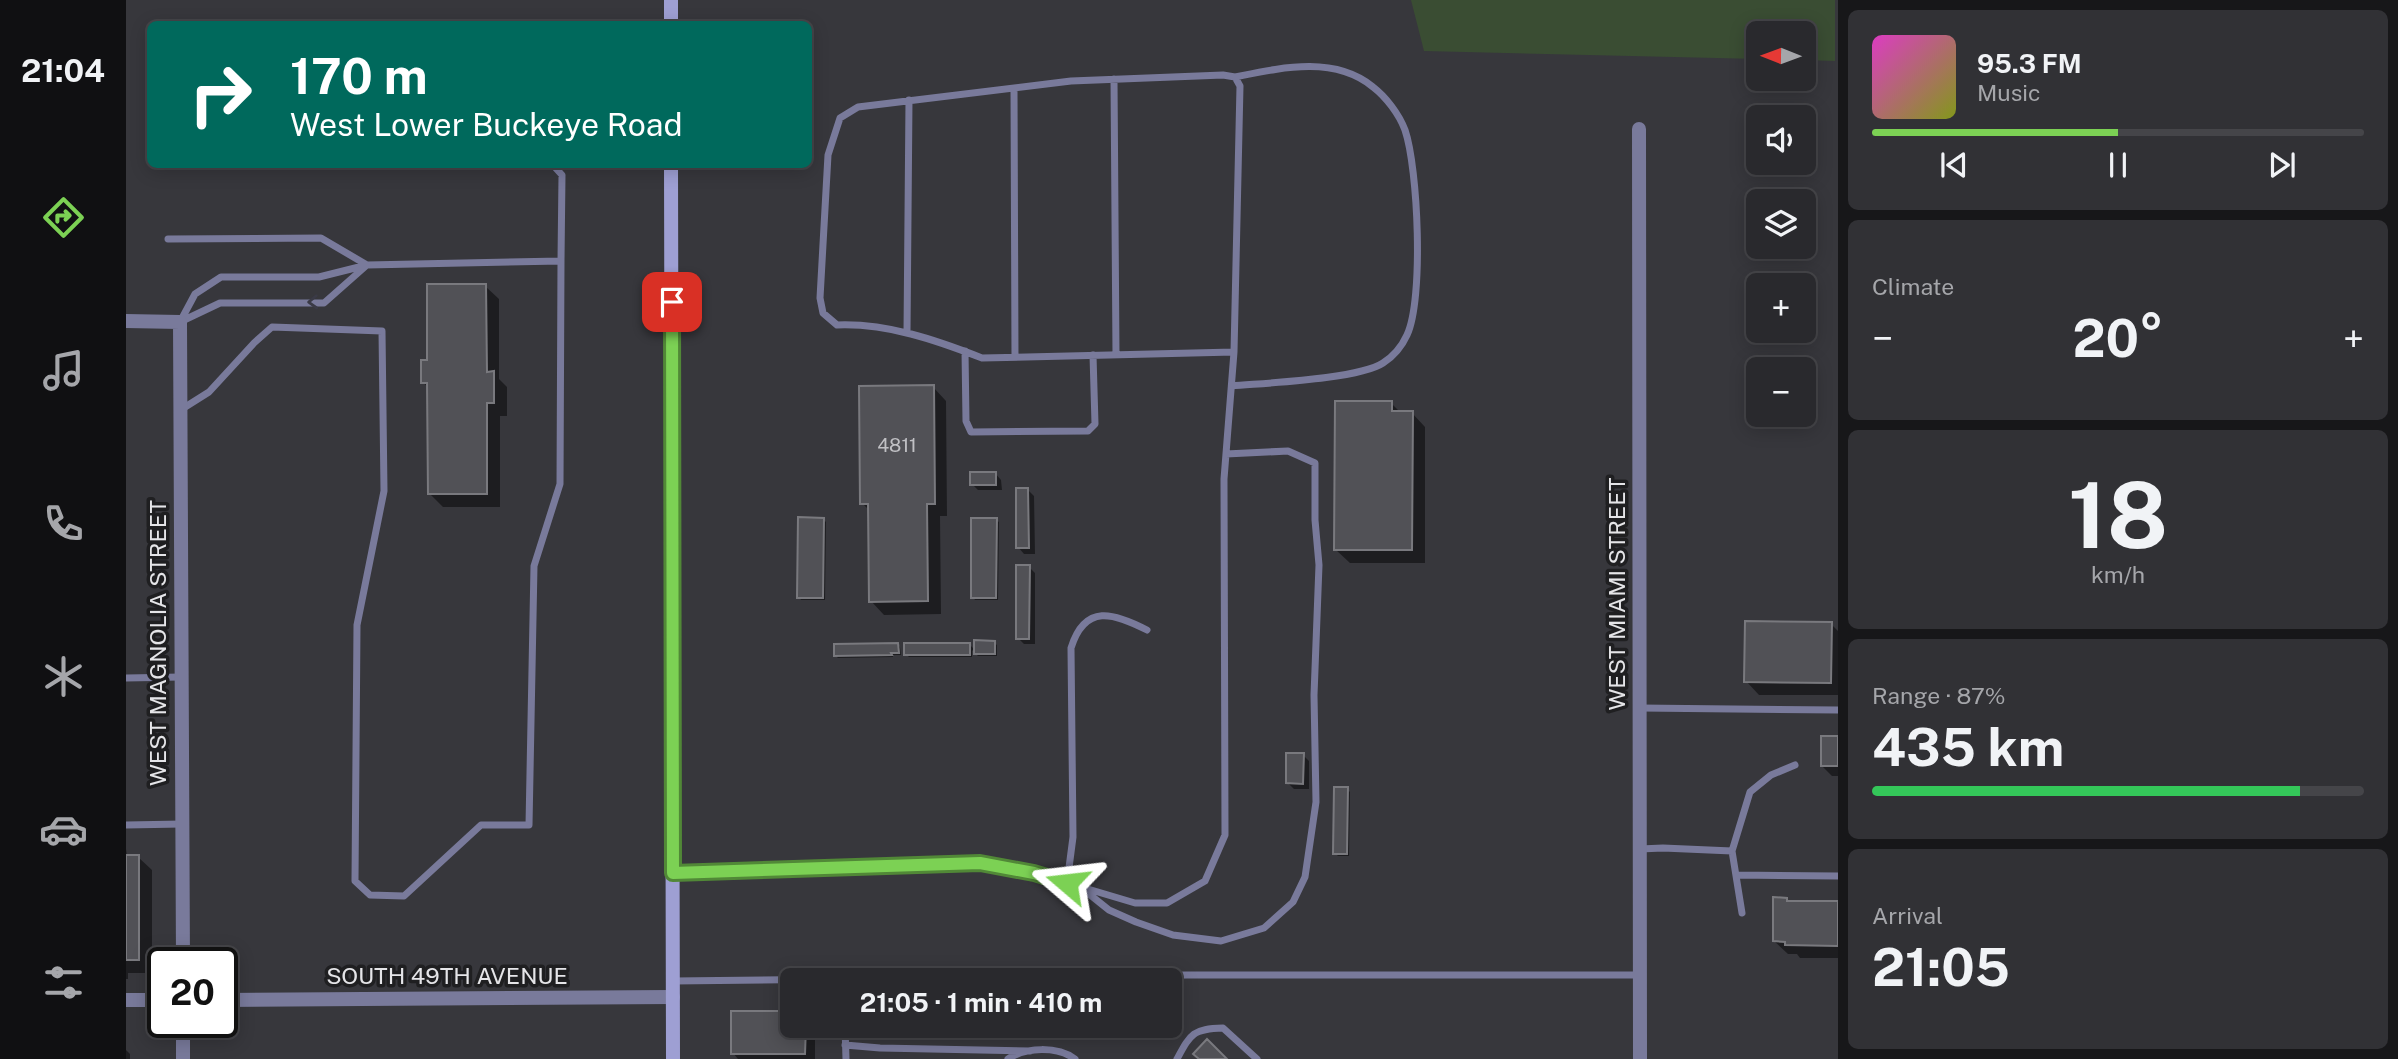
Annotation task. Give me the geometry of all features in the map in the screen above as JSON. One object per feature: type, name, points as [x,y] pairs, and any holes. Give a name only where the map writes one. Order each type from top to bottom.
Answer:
[{"type":"main road","points":[[671,0],[671,21]]},
{"type":"main road","points":[[671,168],[673,1059]]},
{"type":"street","name":"WEST MIAMI STREET","points":[[1639,130],[1640,1059]]},
{"type":"street","points":[[126,321],[180,322]]},
{"type":"street","name":"WEST MAGNOLIA STREET","points":[[180,322],[183,947]]},
{"type":"street","name":"SOUTH 49TH AVENUE","points":[[238,1000],[673,998]]},
{"type":"street","points":[[126,1000],[147,1000]]},
{"type":"street","points":[[183,1038],[183,1059]]},
{"type":"lane","points":[[1232,386],[1355,372],[1375,367],[1397,352],[1408,334],[1416,301],[1416,212],[1412,162],[1404,128],[1393,108],[1373,87],[1353,75],[1306,65],[1235,77],[1223,75],[1071,81],[858,107],[840,118],[828,155],[820,298],[822,313],[837,326],[863,324],[907,333],[982,358],[1234,352]]},
{"type":"lane","points":[[673,873],[980,863],[1034,873],[1135,903],[1167,903],[1205,881],[1225,835],[1224,479],[1234,352],[1240,86],[1235,77]]},
{"type":"lane","points":[[1114,79],[1116,354]]},
{"type":"lane","points":[[1014,88],[1015,357]]},
{"type":"lane","points":[[907,333],[909,100]]},
{"type":"lane","points":[[180,411],[209,392],[272,327],[382,331],[384,491],[357,625],[355,881],[370,895],[404,896],[481,825],[529,825],[534,566],[561,484],[562,175],[556,168]]},
{"type":"lane","points":[[168,239],[321,238],[367,264]]},
{"type":"lane","points":[[180,322],[195,294],[221,277],[319,277],[367,264],[561,261]]},
{"type":"lane","points":[[180,322],[220,303],[324,303],[367,264]]},
{"type":"lane","points":[[965,351],[966,421],[971,432],[1088,431],[1095,424],[1094,355]]},
{"type":"lane","points":[[1080,887],[1109,910],[1136,922],[1173,935],[1221,941],[1264,928],[1293,902],[1306,877],[1316,802],[1314,695],[1319,565],[1315,520],[1315,463],[1288,452],[1226,454]]},
{"type":"lane","points":[[1067,883],[1073,837],[1071,648],[1076,632],[1084,622],[1095,616],[1110,614],[1147,630]]},
{"type":"lane","points":[[126,678],[181,677]]},
{"type":"lane","points":[[1640,708],[1838,710]]},
{"type":"lane","points":[[1742,913],[1732,851],[1749,792],[1771,775],[1795,765]]},
{"type":"lane","points":[[126,825],[183,824]]},
{"type":"lane","points":[[1640,849],[1732,851]]},
{"type":"lane","points":[[1736,875],[1838,876]]},
{"type":"lane","points":[[673,981],[1640,975]]},
{"type":"lane","points":[[1177,1059],[1189,1036],[1198,1031],[1223,1028],[1257,1059]]},
{"type":"lane","points":[[845,1038],[846,1059]]},
{"type":"lane","points":[[845,1045],[1058,1051],[1075,1059]]},
{"type":"lane","points":[[1008,1059],[1030,1051]]},
{"type":"green space","points":[[1411,0],[1835,0],[1835,61],[1816,60],[1816,21],[1746,21],[1746,59],[1424,51]]},
{"type":"building","points":[[427,284],[486,284],[487,372],[494,371],[494,403],[487,403],[487,494],[428,494],[427,383],[421,383],[421,360],[427,360]]},
{"type":"building","points":[[934,385],[935,504],[927,504],[928,601],[869,602],[868,504],[860,504],[859,386]]},
{"type":"building","points":[[1335,401],[1392,401],[1392,411],[1413,411],[1412,550],[1334,550]]},
{"type":"building","points":[[970,472],[996,472],[996,485],[970,485]]},
{"type":"building","points":[[1016,488],[1028,488],[1029,548],[1016,548]]},
{"type":"building","points":[[798,517],[824,518],[823,598],[797,598]]},
{"type":"building","points":[[971,518],[997,518],[996,598],[971,598]]},
{"type":"building","points":[[1016,565],[1030,565],[1029,639],[1016,639]]},
{"type":"building","points":[[1745,621],[1832,622],[1831,683],[1744,682]]},
{"type":"building","points":[[974,640],[995,641],[995,654],[974,654]]},
{"type":"building","points":[[898,643],[899,653],[891,653],[892,655],[834,656],[834,644]]},
{"type":"building","points":[[904,643],[970,643],[970,655],[904,655]]},
{"type":"building","points":[[1821,736],[1838,736],[1838,766],[1821,766]]},
{"type":"building","points":[[1286,753],[1304,753],[1303,784],[1286,783]]},
{"type":"building","points":[[1334,787],[1348,787],[1347,854],[1333,854]]},
{"type":"building","points":[[126,855],[139,855],[139,960],[126,960]]},
{"type":"building","points":[[1773,897],[1787,898],[1787,901],[1838,901],[1838,946],[1785,945],[1785,942],[1773,941]]},
{"type":"building","points":[[731,1011],[780,1011],[780,1038],[806,1038],[805,1054],[731,1054]]},
{"type":"building","points":[[1207,1039],[1227,1059],[1199,1059],[1193,1054]]},
{"type":"route","points":[[672,302],[673,873],[980,863],[1034,873],[1067,883]]}]
